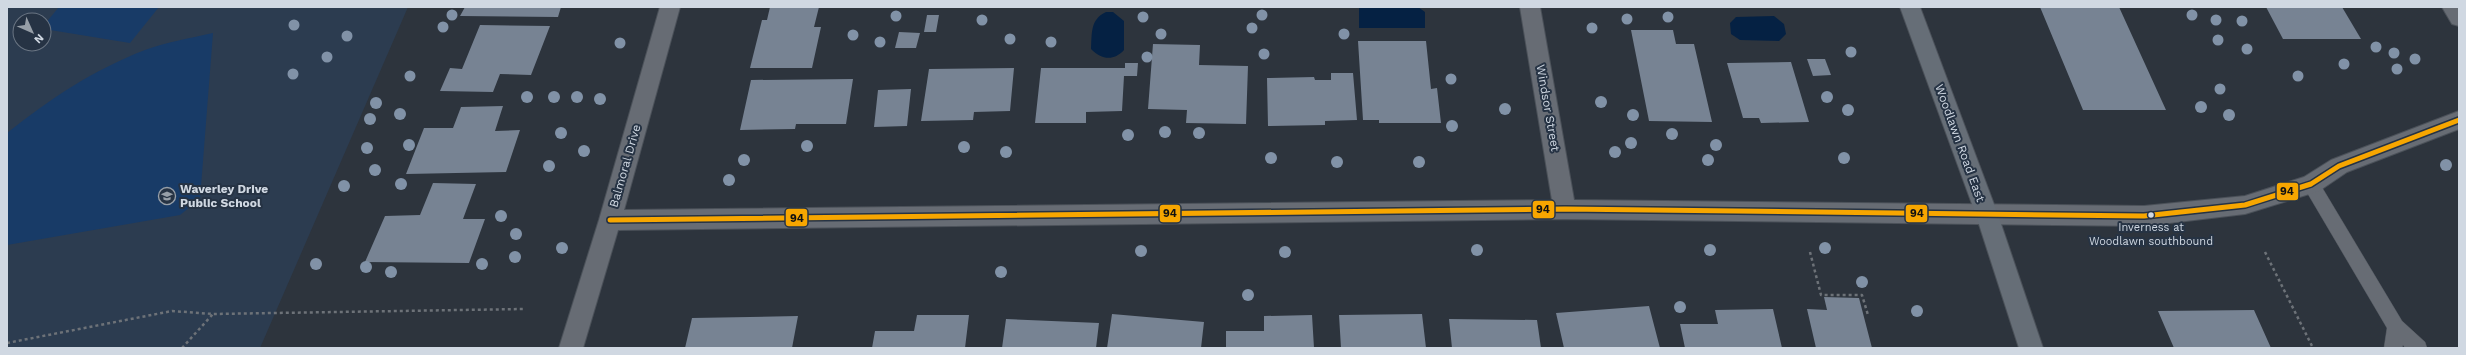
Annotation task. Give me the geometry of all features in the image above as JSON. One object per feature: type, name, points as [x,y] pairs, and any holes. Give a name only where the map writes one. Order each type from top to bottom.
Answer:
[{"type":"main road","name":"Woodlawn Road East","points":[[1910,7],[1987,215],[2031,348]]},
{"type":"street","name":"Balmoral Drive","points":[[571,348],[610,220],[670,7]]},
{"type":"street","name":"Windsor Street","points":[[1530,7],[1565,209]]},
{"type":"street","points":[[2452,7],[2459,18]]},
{"type":"street","points":[[610,220],[1565,209],[2144,216],[2242,206],[2311,184],[2339,166],[2372,152],[2459,120]]},
{"type":"lane","points":[[2311,184],[2396,327],[2418,348]]},
{"type":"lane","points":[[2393,348],[2396,327]]},
{"type":"path","points":[[1810,252],[1821,295],[1862,295],[1868,315]]},
{"type":"path","points":[[2265,252],[2313,348]]},
{"type":"path","points":[[7,343],[172,311],[213,314],[523,309]]},
{"type":"path","points":[[182,348],[213,314]]},
{"type":"shaded area","name":"Waverley Drive Public School","points":[[7,7],[408,7],[260,348],[7,348]]},
{"type":"shaded area","points":[[59,7],[159,7],[130,43],[52,30],[52,15]]},
{"type":"shaded area","points":[[1359,7],[1418,7],[1425,12],[1425,28],[1359,28]]},
{"type":"shaded area","points":[[1106,12],[1113,12],[1124,21],[1124,50],[1120,54],[1111,58],[1103,57],[1091,49],[1094,23]]},
{"type":"shaded area","points":[[1774,16],[1784,24],[1786,34],[1779,41],[1740,40],[1731,34],[1730,23],[1736,17]]},
{"type":"shaded area","points":[[213,33],[200,199],[180,215],[7,245],[7,133],[39,108],[73,86],[126,58],[170,42]]},
{"type":"building","points":[[465,7],[561,7],[558,17],[460,16]]},
{"type":"building","points":[[770,7],[819,7],[814,27],[821,27],[812,68],[750,68],[762,20],[767,20]]},
{"type":"building","points":[[2040,7],[2119,7],[2166,110],[2083,110]]},
{"type":"building","points":[[2266,7],[2342,7],[2361,39],[2283,39]]},
{"type":"building","points":[[927,15],[939,15],[936,32],[924,32]]},
{"type":"building","points":[[480,25],[550,26],[531,75],[500,74],[493,92],[440,91],[450,68],[462,69]]},
{"type":"building","points":[[1631,30],[1673,30],[1676,44],[1694,44],[1712,122],[1649,121]]},
{"type":"building","points":[[899,32],[920,33],[916,48],[895,48]]},
{"type":"building","points":[[1358,41],[1426,41],[1431,89],[1437,88],[1441,123],[1379,123],[1379,120],[1363,120]]},
{"type":"building","points":[[1153,44],[1200,45],[1199,65],[1248,66],[1246,124],[1186,123],[1187,110],[1148,109]]},
{"type":"building","points":[[1807,59],[1825,59],[1831,75],[1813,76]]},
{"type":"building","points":[[1791,62],[1809,122],[1761,123],[1759,118],[1743,118],[1727,63]]},
{"type":"building","points":[[1125,63],[1138,63],[1137,76],[1124,76],[1122,111],[1086,112],[1086,123],[1035,123],[1041,68],[1125,68]]},
{"type":"building","points":[[1014,68],[1010,111],[974,112],[973,120],[921,121],[929,69]]},
{"type":"building","points":[[1331,73],[1353,73],[1357,120],[1325,121],[1325,125],[1268,126],[1267,78],[1314,77],[1315,80],[1331,80]]},
{"type":"building","points":[[853,79],[846,124],[796,124],[795,129],[740,130],[751,80]]},
{"type":"building","points":[[911,89],[907,126],[874,127],[878,90]]},
{"type":"building","points":[[503,106],[495,131],[520,130],[506,172],[406,174],[424,128],[453,128],[461,107]]},
{"type":"building","points":[[433,183],[476,184],[463,219],[485,219],[469,263],[365,262],[385,216],[420,215]]},
{"type":"building","points":[[1824,297],[1859,298],[1872,348],[1816,348],[1807,309],[1827,310]]},
{"type":"building","points":[[1649,306],[1660,348],[1564,348],[1556,313]]},
{"type":"building","points":[[1773,309],[1782,348],[1685,348],[1680,324],[1718,324],[1715,310]]},
{"type":"building","points":[[2254,310],[2271,348],[2174,348],[2158,311]]},
{"type":"building","points":[[1112,314],[1204,322],[1201,348],[1107,348]]},
{"type":"building","points":[[1422,314],[1426,348],[1341,348],[1339,315]]},
{"type":"building","points":[[917,315],[969,315],[965,348],[872,348],[875,331],[914,331]]},
{"type":"building","points":[[1312,315],[1314,348],[1226,348],[1226,331],[1264,331],[1264,316]]},
{"type":"building","points":[[798,316],[792,348],[685,348],[692,318]]},
{"type":"building","points":[[1006,319],[1099,323],[1096,348],[1002,348]]},
{"type":"building","points":[[1449,319],[1537,320],[1541,348],[1452,348]]},
{"type":"transit line","name":"94","points":[[610,220],[1565,209],[2144,216],[2245,205],[2311,184],[2339,166],[2372,152],[2459,120]]},
{"type":"place","name":"Waverley Drive Public School","points":[[167,196]]},
{"type":"place","name":"Inverness at Woodlawn southbound","points":[[2151,215]]}]
